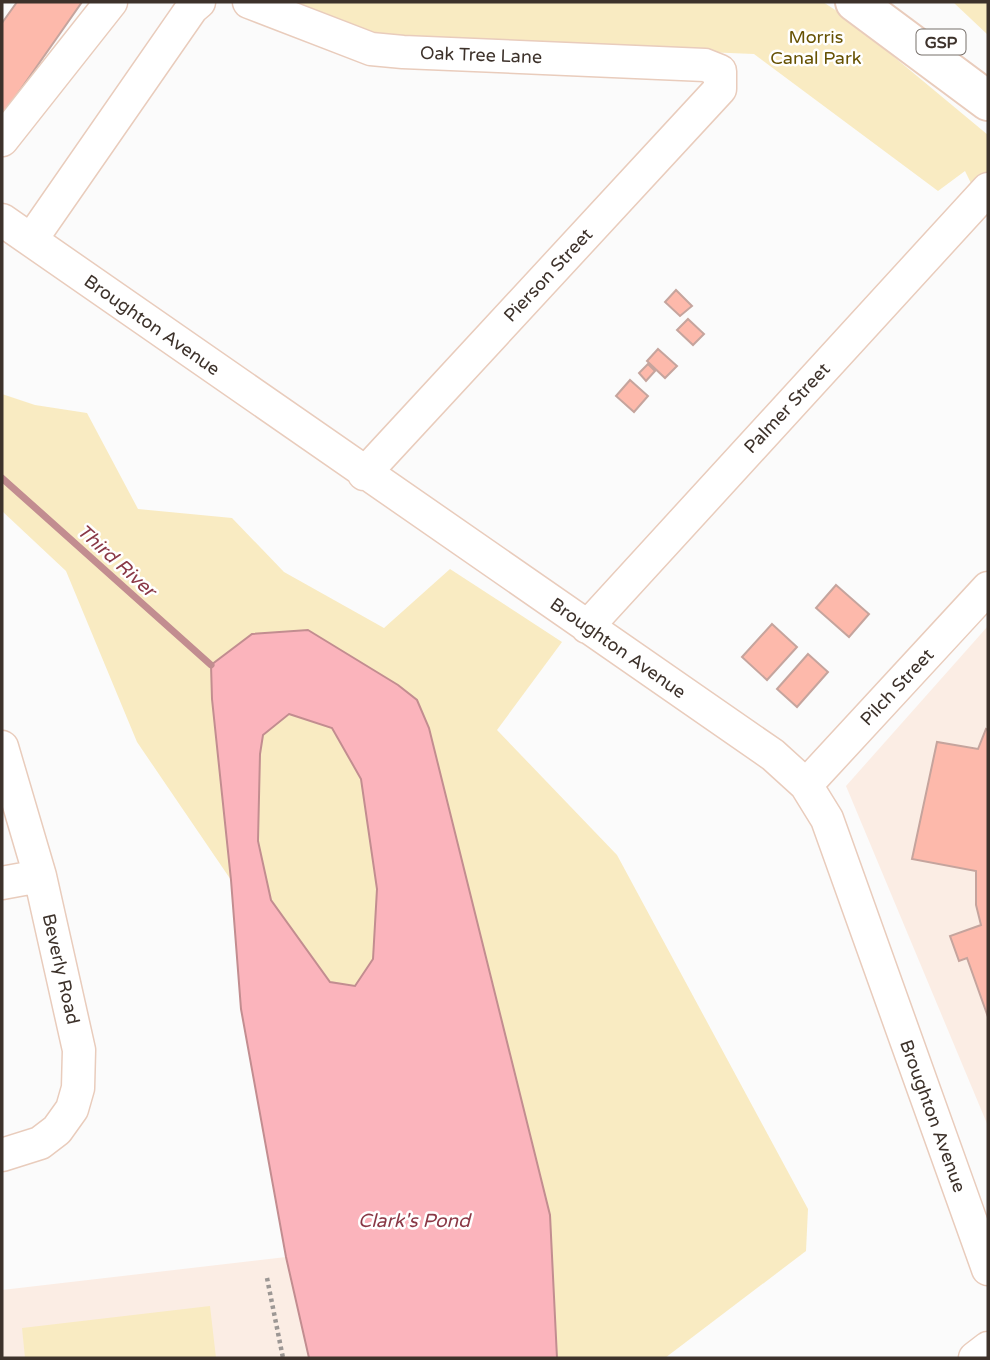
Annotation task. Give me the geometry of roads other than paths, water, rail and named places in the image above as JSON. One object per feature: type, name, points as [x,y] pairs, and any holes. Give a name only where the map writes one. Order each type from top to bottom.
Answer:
[{"type":"highway","points":[[855,2],[988,101]]},
{"type":"highway","name":"GSP","points":[[892,2],[988,85]]},
{"type":"street","points":[[2,140],[111,2]]},
{"type":"street","points":[[31,240],[192,8],[199,2]]},
{"type":"street","name":"Oak Tree Lane","points":[[249,2],[370,49],[705,65],[720,71]]},
{"type":"street","name":"Pierson Street","points":[[364,474],[720,89],[720,71]]},
{"type":"street","name":"Palmer Street","points":[[587,627],[988,189]]},
{"type":"street","name":"Broughton Avenue","points":[[2,220],[364,474],[773,755],[806,785],[827,819],[988,1269]]},
{"type":"street","name":"Pilch Street","points":[[806,785],[988,589]]},
{"type":"street","name":"Beverly Road","points":[[2,747],[40,876],[79,1050],[78,1088],[72,1109],[57,1130],[40,1143],[2,1155]]},
{"type":"street","points":[[2,883],[40,876]]},
{"type":"street","points":[[975,1358],[988,1348]]},
{"type":"water","name":"Clark's Pond","points":[[308,630],[398,685],[417,700],[429,728],[550,1215],[557,1358],[309,1358],[286,1257],[241,1009],[212,699],[211,665],[252,634]],"holes":[[[289,714],[332,728],[361,779],[377,889],[373,959],[355,986],[330,982],[271,900],[258,841],[260,754],[263,735]]]},
{"type":"waterway","name":"Third River","points":[[2,478],[211,665]]},
{"type":"park label","name":"Morris Canal Park","points":[[816,47]]}]
